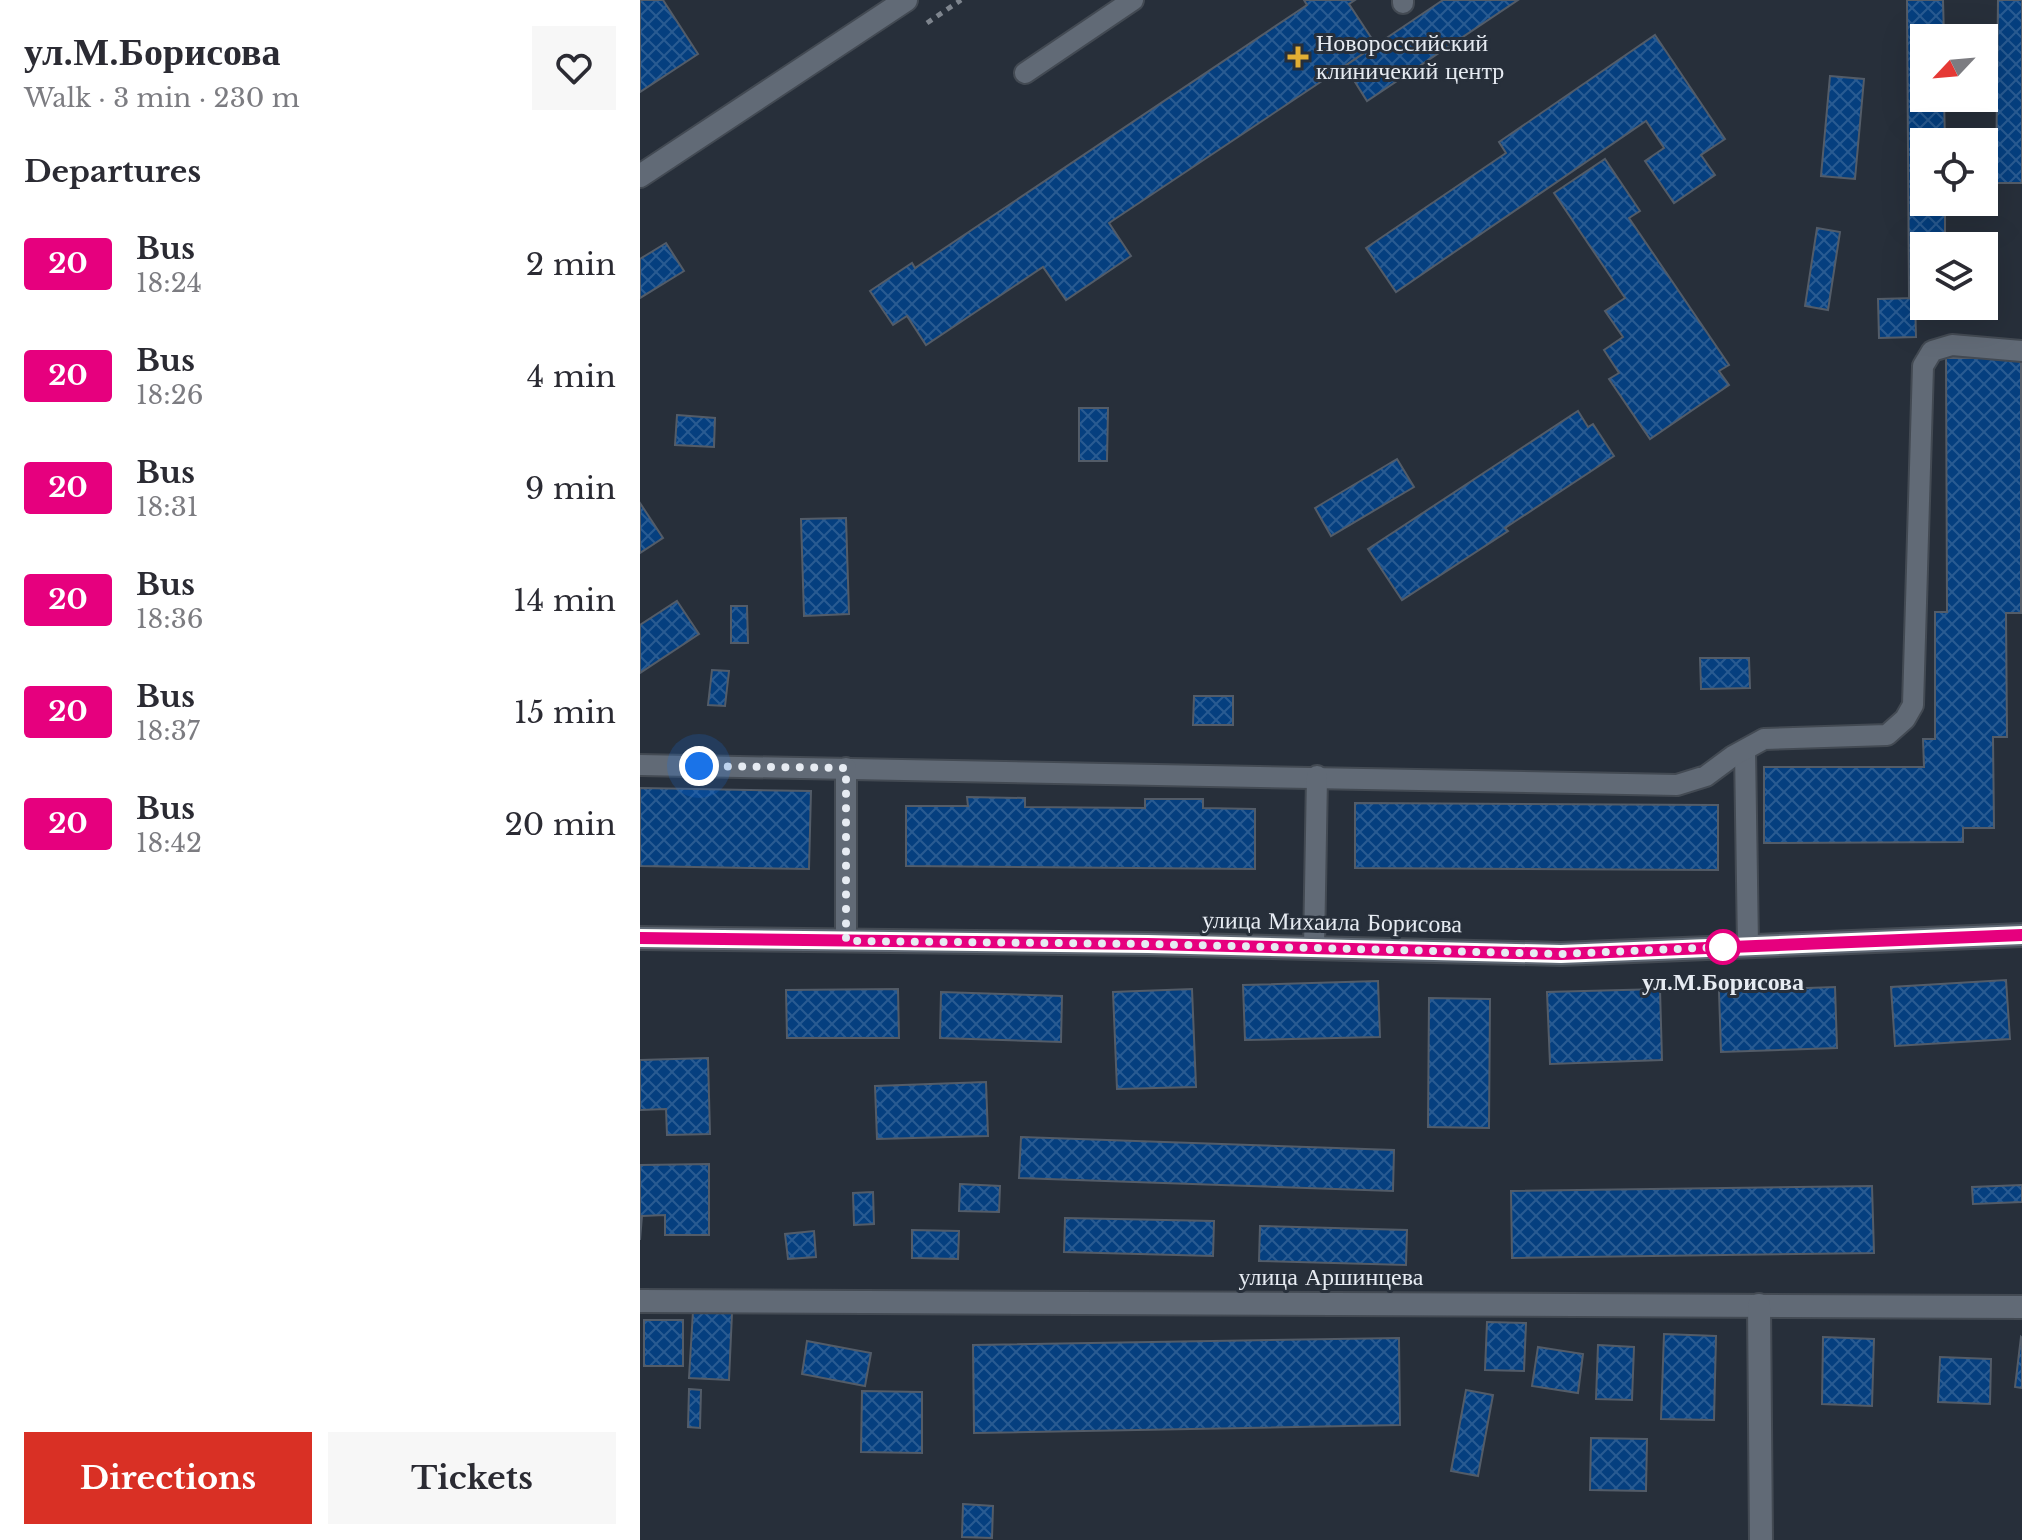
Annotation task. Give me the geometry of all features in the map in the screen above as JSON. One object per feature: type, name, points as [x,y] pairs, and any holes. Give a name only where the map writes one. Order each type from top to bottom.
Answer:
[{"type":"street","points":[[640,176],[906,0]]},
{"type":"street","name":"улица Михаила Борисова","points":[[640,938],[1561,954],[2022,935]]},
{"type":"street","name":"улица Аршинцева","points":[[640,1301],[2022,1307]]},
{"type":"street","points":[[1759,1305],[1761,1540]]},
{"type":"lane","points":[[1025,73],[1133,0]]},
{"type":"lane","points":[[640,765],[1677,785],[1706,776],[1764,739],[1887,735],[1905,719],[1913,705],[1923,366],[1932,351],[1952,345],[2022,351]]},
{"type":"lane","points":[[1745,750],[1748,946]]},
{"type":"lane","points":[[846,768],[846,941]]},
{"type":"lane","points":[[1314,948],[1317,776]]},
{"type":"building","points":[[640,0],[663,0],[698,54],[640,92]]},
{"type":"building","points":[[1304,0],[1355,0],[1349,4],[1376,45],[1109,223],[1131,256],[1066,300],[1043,267],[926,345],[907,316],[893,325],[870,291],[912,263],[915,268],[1307,5]]},
{"type":"building","points":[[1443,0],[1518,0],[1367,101],[1345,66]]},
{"type":"building","points":[[1907,0],[1943,0],[1944,24],[1910,24],[1910,112],[1944,112],[1945,128],[1910,128],[1910,216],[1945,216],[1945,232],[1910,232],[1909,298]]},
{"type":"building","points":[[1998,0],[2022,0],[2022,183],[1998,183]]},
{"type":"building","points":[[1655,35],[1725,139],[1701,155],[1715,175],[1674,203],[1645,161],[1664,148],[1646,121],[1396,292],[1366,248],[1506,153],[1499,142]]},
{"type":"building","points":[[1830,76],[1864,79],[1855,179],[1821,176]]},
{"type":"building","points":[[1605,159],[1640,211],[1629,218],[1729,365],[1719,371],[1729,385],[1650,439],[1609,379],[1619,373],[1604,350],[1623,337],[1605,311],[1625,298],[1554,193]]},
{"type":"building","points":[[1817,228],[1840,232],[1828,310],[1805,306]]},
{"type":"building","points":[[666,243],[684,271],[640,298],[640,259]]},
{"type":"building","points":[[1910,298],[1910,320],[1916,320],[1916,337],[1879,338],[1878,299]]},
{"type":"building","points":[[1946,358],[2021,358],[2021,613],[2006,613],[2007,737],[1993,737],[1994,828],[1963,828],[1963,842],[1764,843],[1764,767],[1924,767],[1923,739],[1935,739],[1935,612],[1947,612]]},
{"type":"building","points":[[1079,408],[1108,408],[1107,461],[1079,461]]},
{"type":"building","points":[[1578,411],[1588,427],[1593,424],[1614,456],[1505,528],[1508,531],[1402,600],[1368,549]]},
{"type":"building","points":[[677,415],[715,418],[714,447],[675,445]]},
{"type":"building","points":[[1397,459],[1414,487],[1331,536],[1315,508]]},
{"type":"building","points":[[640,503],[663,538],[640,553]]},
{"type":"building","points":[[846,518],[849,614],[804,616],[801,519]]},
{"type":"building","points":[[677,601],[699,634],[640,673],[640,625]]},
{"type":"building","points":[[731,606],[747,606],[748,643],[731,643]]},
{"type":"building","points":[[1700,658],[1749,658],[1750,688],[1701,689]]},
{"type":"building","points":[[712,670],[729,671],[725,706],[708,705]]},
{"type":"building","points":[[1194,696],[1233,696],[1233,725],[1193,725]]},
{"type":"building","points":[[640,788],[811,791],[809,869],[640,866]]},
{"type":"building","points":[[967,797],[1025,798],[1025,807],[1145,808],[1145,799],[1203,799],[1203,808],[1255,809],[1255,869],[906,866],[906,806],[968,806]]},
{"type":"building","points":[[1355,803],[1718,805],[1718,870],[1355,868]]},
{"type":"building","points":[[2006,980],[2010,1039],[1895,1046],[1891,987]]},
{"type":"building","points":[[1378,981],[1380,1037],[1245,1040],[1243,985]]},
{"type":"building","points":[[1835,987],[1837,1048],[1721,1052],[1719,991]]},
{"type":"building","points":[[898,989],[899,1038],[787,1038],[786,990]]},
{"type":"building","points":[[1192,989],[1196,1087],[1117,1089],[1113,992]]},
{"type":"building","points":[[1660,989],[1662,1060],[1550,1064],[1547,992]]},
{"type":"building","points":[[941,992],[1062,996],[1061,1042],[940,1038]]},
{"type":"building","points":[[1429,998],[1490,999],[1489,1128],[1428,1127]]},
{"type":"building","points":[[708,1058],[710,1134],[667,1135],[666,1109],[640,1110],[640,1060]]},
{"type":"building","points":[[986,1082],[988,1136],[877,1139],[875,1086]]},
{"type":"building","points":[[1021,1137],[1394,1150],[1393,1191],[1019,1178]]},
{"type":"building","points":[[709,1164],[709,1235],[665,1235],[665,1215],[642,1216],[640,1240],[640,1165]]},
{"type":"building","points":[[960,1184],[1000,1186],[999,1212],[959,1211]]},
{"type":"building","points":[[2022,1185],[2022,1202],[1973,1204],[1972,1187]]},
{"type":"building","points":[[1872,1186],[1874,1253],[1512,1258],[1511,1191]]},
{"type":"building","points":[[873,1192],[874,1224],[854,1225],[853,1193]]},
{"type":"building","points":[[1065,1218],[1214,1221],[1213,1256],[1064,1252]]},
{"type":"building","points":[[1260,1226],[1407,1230],[1406,1265],[1259,1261]]},
{"type":"building","points":[[912,1230],[959,1231],[958,1259],[912,1258]]},
{"type":"building","points":[[814,1231],[816,1257],[788,1259],[785,1234]]},
{"type":"building","points":[[693,1311],[732,1313],[729,1380],[689,1378]]},
{"type":"building","points":[[644,1320],[683,1320],[683,1366],[644,1366]]},
{"type":"building","points":[[1487,1322],[1526,1323],[1524,1371],[1485,1370]]},
{"type":"building","points":[[1664,1334],[1716,1336],[1714,1420],[1661,1419]]},
{"type":"building","points":[[1823,1337],[1874,1339],[1872,1406],[1822,1404]]},
{"type":"building","points":[[1399,1338],[1400,1425],[974,1433],[973,1345]]},
{"type":"building","points":[[2022,1338],[2022,1388],[2015,1387]]},
{"type":"building","points":[[807,1341],[871,1353],[865,1386],[802,1374]]},
{"type":"building","points":[[1598,1345],[1634,1347],[1632,1400],[1596,1399]]},
{"type":"building","points":[[1538,1347],[1583,1354],[1578,1393],[1532,1386]]},
{"type":"building","points":[[1940,1357],[1991,1359],[1990,1404],[1938,1402]]},
{"type":"building","points":[[689,1389],[701,1390],[700,1428],[688,1427]]},
{"type":"building","points":[[1466,1390],[1493,1395],[1478,1476],[1451,1471]]},
{"type":"building","points":[[862,1391],[922,1392],[922,1453],[861,1452]]},
{"type":"building","points":[[1591,1438],[1647,1439],[1646,1491],[1590,1490]]},
{"type":"building","points":[[963,1504],[993,1506],[992,1538],[962,1537]]},
{"type":"bus line","name":"20","points":[[640,938],[1148,944],[1561,954],[2022,935]]},
{"type":"place","name":"Новороссийский клиничекий центр","points":[[1298,57]]},
{"type":"place","name":"ул.М.Борисова","points":[[1723,947]]},
{"type":"route","points":[[699,766],[846,768],[846,941],[1148,944],[1561,954],[1723,947]]}]
